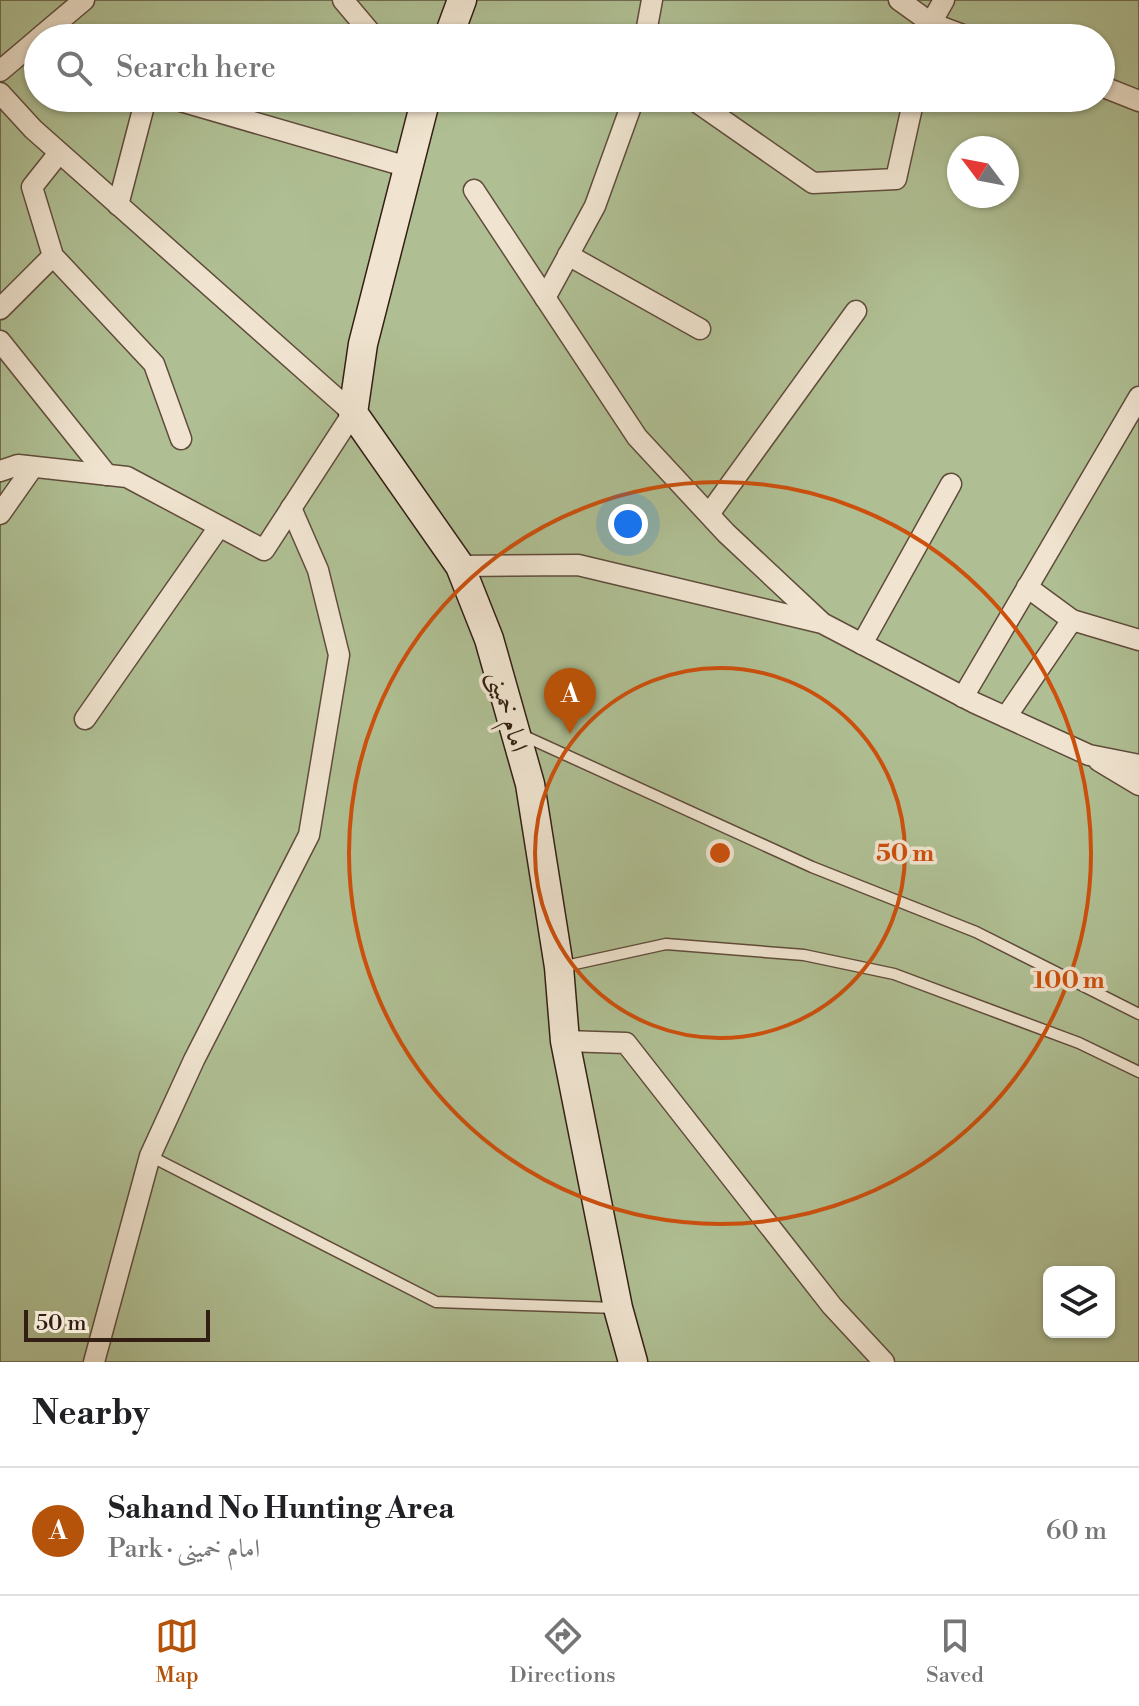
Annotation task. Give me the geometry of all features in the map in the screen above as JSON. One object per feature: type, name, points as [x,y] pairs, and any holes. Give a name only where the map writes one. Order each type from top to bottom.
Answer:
[{"type":"street","points":[[56,24],[84,0]]},
{"type":"street","points":[[343,0],[363,24]]},
{"type":"street","points":[[453,24],[462,0]]},
{"type":"street","points":[[648,24],[652,0]]},
{"type":"street","points":[[899,0],[923,24]]},
{"type":"street","points":[[932,24],[944,0]]},
{"type":"street","points":[[0,71],[24,51]]},
{"type":"street","points":[[1115,92],[1139,101]]},
{"type":"street","points":[[0,93],[59,153],[353,413]]},
{"type":"street","points":[[118,205],[142,112]]},
{"type":"street","points":[[218,112],[408,167]]},
{"type":"street","points":[[0,471],[18,465],[127,477],[264,550],[353,413],[363,344],[422,112]]},
{"type":"street","points":[[545,298],[595,206],[629,112]]},
{"type":"street","points":[[711,112],[813,183],[896,179],[911,112]]},
{"type":"street","points":[[59,153],[32,187],[53,256],[154,364],[181,439]]},
{"type":"street","points":[[474,190],[637,437],[709,514],[822,623]]},
{"type":"street","points":[[568,255],[700,329]]},
{"type":"street","points":[[0,309],[53,256]]},
{"type":"street","points":[[709,514],[856,311]]},
{"type":"street","points":[[0,341],[107,475]]},
{"type":"street","points":[[963,697],[1139,398]]},
{"type":"street","name":"امام خمینی","points":[[353,413],[460,566],[489,639],[530,784],[559,967],[565,1041],[618,1308],[633,1362]]},
{"type":"street","points":[[0,514],[33,467]]},
{"type":"street","points":[[862,644],[951,484]]},
{"type":"street","points":[[94,1362],[150,1156],[194,1060],[309,835],[339,655],[318,570],[291,508]]},
{"type":"street","points":[[85,719],[219,527]]},
{"type":"street","points":[[460,566],[578,565],[822,623],[963,697],[1089,755],[1139,785]]},
{"type":"street","points":[[1027,587],[1072,620],[1139,640]]},
{"type":"street","points":[[1006,717],[1072,620]]},
{"type":"street","points":[[1089,755],[1139,765]]},
{"type":"street","points":[[565,1041],[626,1043],[832,1306],[884,1362]]},
{"type":"lane","points":[[516,732],[812,867],[976,932],[1139,1014]]},
{"type":"lane","points":[[559,967],[666,944],[804,955],[894,974],[1079,1043],[1139,1072]]},
{"type":"lane","points":[[150,1156],[436,1302],[618,1308]]},
{"type":"green space","points":[[0,0],[1139,0],[1139,1362],[0,1362]]},
{"type":"place","name":"Sahand No Hunting Area","points":[[570,734]]}]
